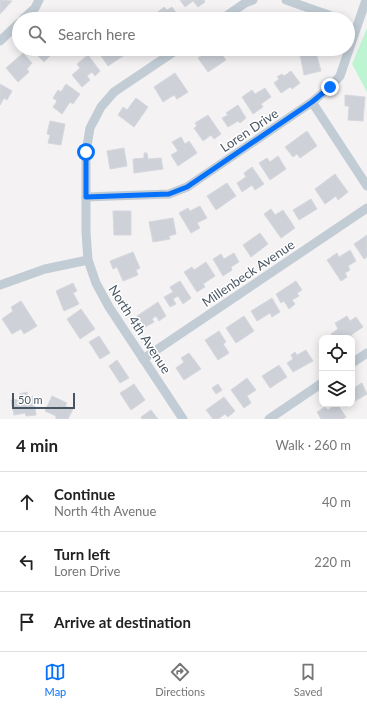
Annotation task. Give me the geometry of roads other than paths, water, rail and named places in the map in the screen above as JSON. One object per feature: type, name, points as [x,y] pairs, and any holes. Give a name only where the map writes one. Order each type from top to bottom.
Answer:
[{"type":"street","points":[[31,12],[35,8],[39,0]]},
{"type":"street","points":[[233,12],[253,0]]},
{"type":"street","points":[[286,0],[320,12]]},
{"type":"street","name":"Loren Drive","points":[[355,31],[366,0]]},
{"type":"street","points":[[0,41],[12,30]]},
{"type":"street","name":"North 4th Avenue","points":[[168,56],[114,92],[100,107],[90,128],[86,152],[88,260],[96,283],[109,307],[183,419]]},
{"type":"street","name":"Loren Drive","points":[[86,197],[169,194],[187,187],[312,102],[340,76],[347,56]]},
{"type":"street","points":[[312,102],[367,186]]},
{"type":"street","name":"Millenbeck Avenue","points":[[143,359],[367,208]]},
{"type":"street","points":[[0,285],[45,269],[88,260]]},
{"type":"street","points":[[355,361],[367,353]]},
{"type":"street","points":[[269,419],[319,385]]}]
